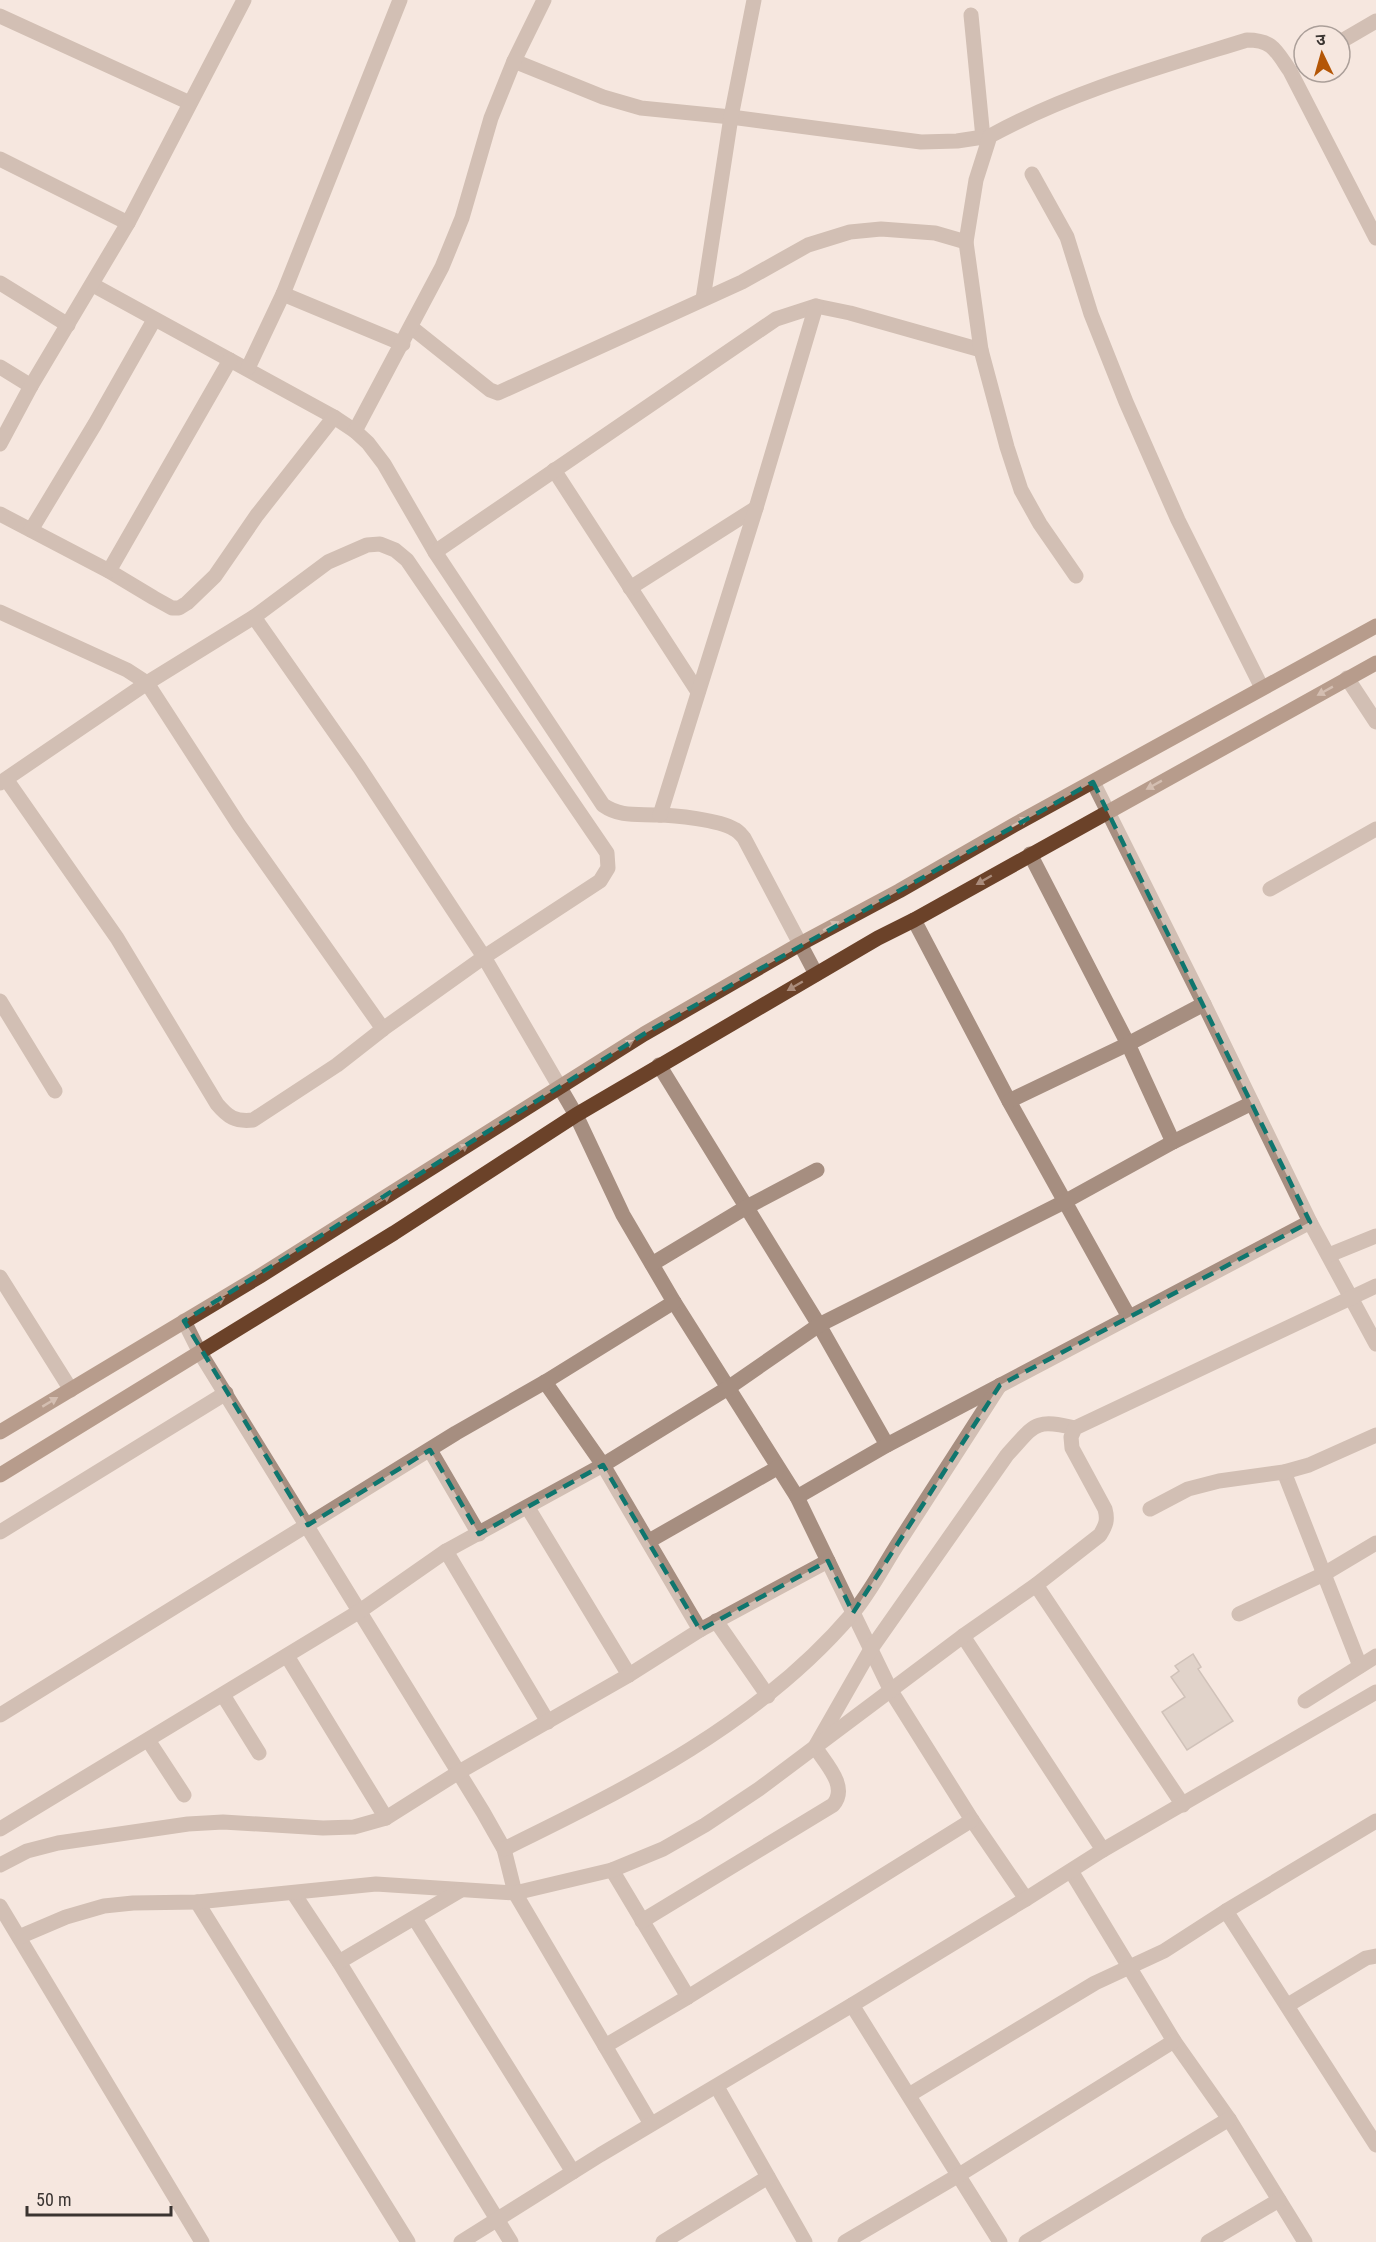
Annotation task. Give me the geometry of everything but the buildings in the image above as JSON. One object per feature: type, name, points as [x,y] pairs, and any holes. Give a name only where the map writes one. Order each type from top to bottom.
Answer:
[{"type":"main road","points":[[0,1432],[412,1181],[560,1086],[800,944],[1376,626]]},
{"type":"main road","points":[[0,1475],[394,1233],[576,1114],[659,1065],[1030,854],[1376,663]]},
{"type":"street","points":[[0,444],[4,425],[31,386],[93,285],[128,223],[243,0]]},
{"type":"street","points":[[248,368],[283,294],[400,0]]},
{"type":"street","points":[[355,431],[442,267],[462,218],[491,118],[514,61],[544,0]]},
{"type":"street","points":[[702,299],[731,117],[754,0]]},
{"type":"street","points":[[971,15],[986,137],[966,242],[981,350],[1021,490],[1040,524],[1076,576]]},
{"type":"street","points":[[0,16],[190,104]]},
{"type":"street","points":[[1352,35],[1376,21]]},
{"type":"street","points":[[514,61],[603,97],[641,108],[731,117],[921,142],[986,137],[1038,112],[1100,88],[1247,40],[1262,40],[1276,50],[1290,70],[1376,238]]},
{"type":"street","points":[[0,159],[128,223]]},
{"type":"street","points":[[1032,174],[1067,237],[1091,314],[1154,467],[1262,688]]},
{"type":"street","points":[[411,327],[490,390],[498,393],[742,282],[808,245],[850,232],[891,229],[935,233],[966,242]]},
{"type":"street","points":[[0,283],[68,325]]},
{"type":"street","points":[[93,285],[154,320],[248,368],[355,431],[384,464],[435,552],[603,805],[626,815],[660,815],[723,823],[737,830],[744,838],[816,974]]},
{"type":"street","points":[[283,294],[403,344]]},
{"type":"street","points":[[435,552],[776,319],[816,306],[850,313],[981,350]]},
{"type":"street","points":[[660,815],[756,508],[816,306]]},
{"type":"street","points":[[31,530],[154,320]]},
{"type":"street","points":[[109,571],[230,360]]},
{"type":"street","points":[[0,367],[31,386]]},
{"type":"street","points":[[0,514],[109,571],[172,608],[179,608],[214,576],[257,514],[334,417]]},
{"type":"street","points":[[554,470],[698,692]]},
{"type":"street","points":[[630,588],[756,508]]},
{"type":"street","points":[[380,544],[395,550],[406,560],[607,853],[608,868],[600,881],[484,957],[337,1065],[253,1120],[239,1122],[226,1115],[217,1104],[117,938],[3,782],[147,683],[254,617],[328,561],[367,545],[380,544]]},
{"type":"street","points":[[0,612],[127,670],[147,683],[239,825],[383,1029]]},
{"type":"street","points":[[254,617],[359,767],[484,957],[576,1114],[623,1215],[674,1302],[796,1497],[891,1691],[972,1821],[1026,1899]]},
{"type":"street","points":[[1347,678],[1376,722]]},
{"type":"street","points":[[1093,782],[1310,1222],[1376,1344]]},
{"type":"street","points":[[1270,889],[1376,829]]},
{"type":"street","points":[[1030,854],[1128,1044],[1173,1142]]},
{"type":"street","points":[[914,920],[1009,1101],[1129,1317]]},
{"type":"street","points":[[0,1001],[55,1091]]},
{"type":"street","points":[[1009,1101],[1128,1044],[1204,1004]]},
{"type":"street","points":[[659,1065],[819,1325],[887,1445]]},
{"type":"street","points":[[0,1830],[360,1611],[446,1551],[603,1465],[728,1388],[819,1325],[1066,1201],[1173,1142],[1252,1103]]},
{"type":"street","points":[[652,1264],[745,1208],[817,1170]]},
{"type":"street","points":[[796,1497],[887,1445],[1310,1222]]},
{"type":"street","points":[[1332,1261],[1376,1236]]},
{"type":"street","points":[[0,1277],[71,1390]]},
{"type":"street","points":[[19,1937],[66,1917],[104,1906],[197,1902],[376,1884],[461,1890],[514,1888],[612,1870],[663,1849],[705,1825],[759,1789],[963,1636],[1036,1586],[1100,1535],[1106,1526],[1105,1509],[1072,1448],[1071,1437],[1075,1428],[1347,1292],[1376,1286]]},
{"type":"street","points":[[0,1715],[674,1302]]},
{"type":"street","points":[[184,1321],[200,1351],[459,1772],[506,1854],[514,1888],[651,2124]]},
{"type":"street","points":[[545,1382],[603,1465],[700,1630]]},
{"type":"street","points":[[506,1854],[598,1804],[698,1744],[768,1696],[856,1617],[1000,1385]]},
{"type":"street","points":[[0,1532],[226,1393]]},
{"type":"street","points":[[815,1748],[869,1643],[1007,1455],[1030,1430],[1040,1424],[1049,1422],[1075,1428]]},
{"type":"street","points":[[1150,1509],[1188,1489],[1206,1483],[1284,1472],[1309,1465],[1376,1435]]},
{"type":"street","points":[[430,1450],[479,1534]]},
{"type":"street","points":[[649,1541],[777,1468]]},
{"type":"street","points":[[1284,1472],[1360,1666]]},
{"type":"street","points":[[528,1508],[629,1675]]},
{"type":"street","points":[[1239,1614],[1324,1574],[1376,1543]]},
{"type":"street","points":[[446,1551],[548,1722]]},
{"type":"street","points":[[0,1864],[27,1851],[58,1843],[188,1824],[223,1822],[323,1828],[354,1827],[386,1818],[459,1772],[629,1675],[700,1630],[828,1561]]},
{"type":"street","points":[[1036,1586],[1183,1805]]},
{"type":"street","points":[[716,1622],[768,1696]]},
{"type":"street","points":[[963,1636],[1103,1850]]},
{"type":"street","points":[[287,1656],[386,1818]]},
{"type":"street","points":[[1305,1701],[1376,1656]]},
{"type":"street","points":[[461,2242],[1103,1850],[1376,1692]]},
{"type":"street","points":[[223,1695],[259,1753]]},
{"type":"street","points":[[148,1740],[184,1795]]},
{"type":"street","points":[[642,1921],[833,1805],[839,1798],[840,1790],[815,1748]]},
{"type":"street","points":[[605,2046],[972,1821]]},
{"type":"street","points":[[909,2095],[1095,1983],[1164,1951],[1376,1821]]},
{"type":"street","points":[[612,1870],[688,1997]]},
{"type":"street","points":[[1071,1871],[1174,2041],[1229,2119],[1305,2242]]},
{"type":"street","points":[[339,1962],[461,1890]]},
{"type":"street","points":[[294,1894],[339,1962],[511,2242]]},
{"type":"street","points":[[197,1902],[408,2242]]},
{"type":"street","points":[[1226,1911],[1376,2145]]},
{"type":"street","points":[[2,1915],[19,1937],[202,2242]]},
{"type":"street","points":[[415,1918],[573,2172]]},
{"type":"street","points":[[1288,2005],[1366,1958],[1376,1956]]},
{"type":"street","points":[[852,2005],[1000,2242]]},
{"type":"street","points":[[844,2242],[959,2175],[1174,2041]]},
{"type":"street","points":[[717,2087],[805,2242]]},
{"type":"street","points":[[1026,2242],[1229,2119]]},
{"type":"street","points":[[663,2242],[768,2177]]},
{"type":"street","points":[[1208,2242],[1279,2200]]},
{"type":"highlighted area","points":[[1093,782],[1310,1222],[1000,1385],[853,1613],[828,1561],[700,1630],[603,1465],[479,1534],[430,1450],[308,1525],[184,1321],[644,1034]]}]
